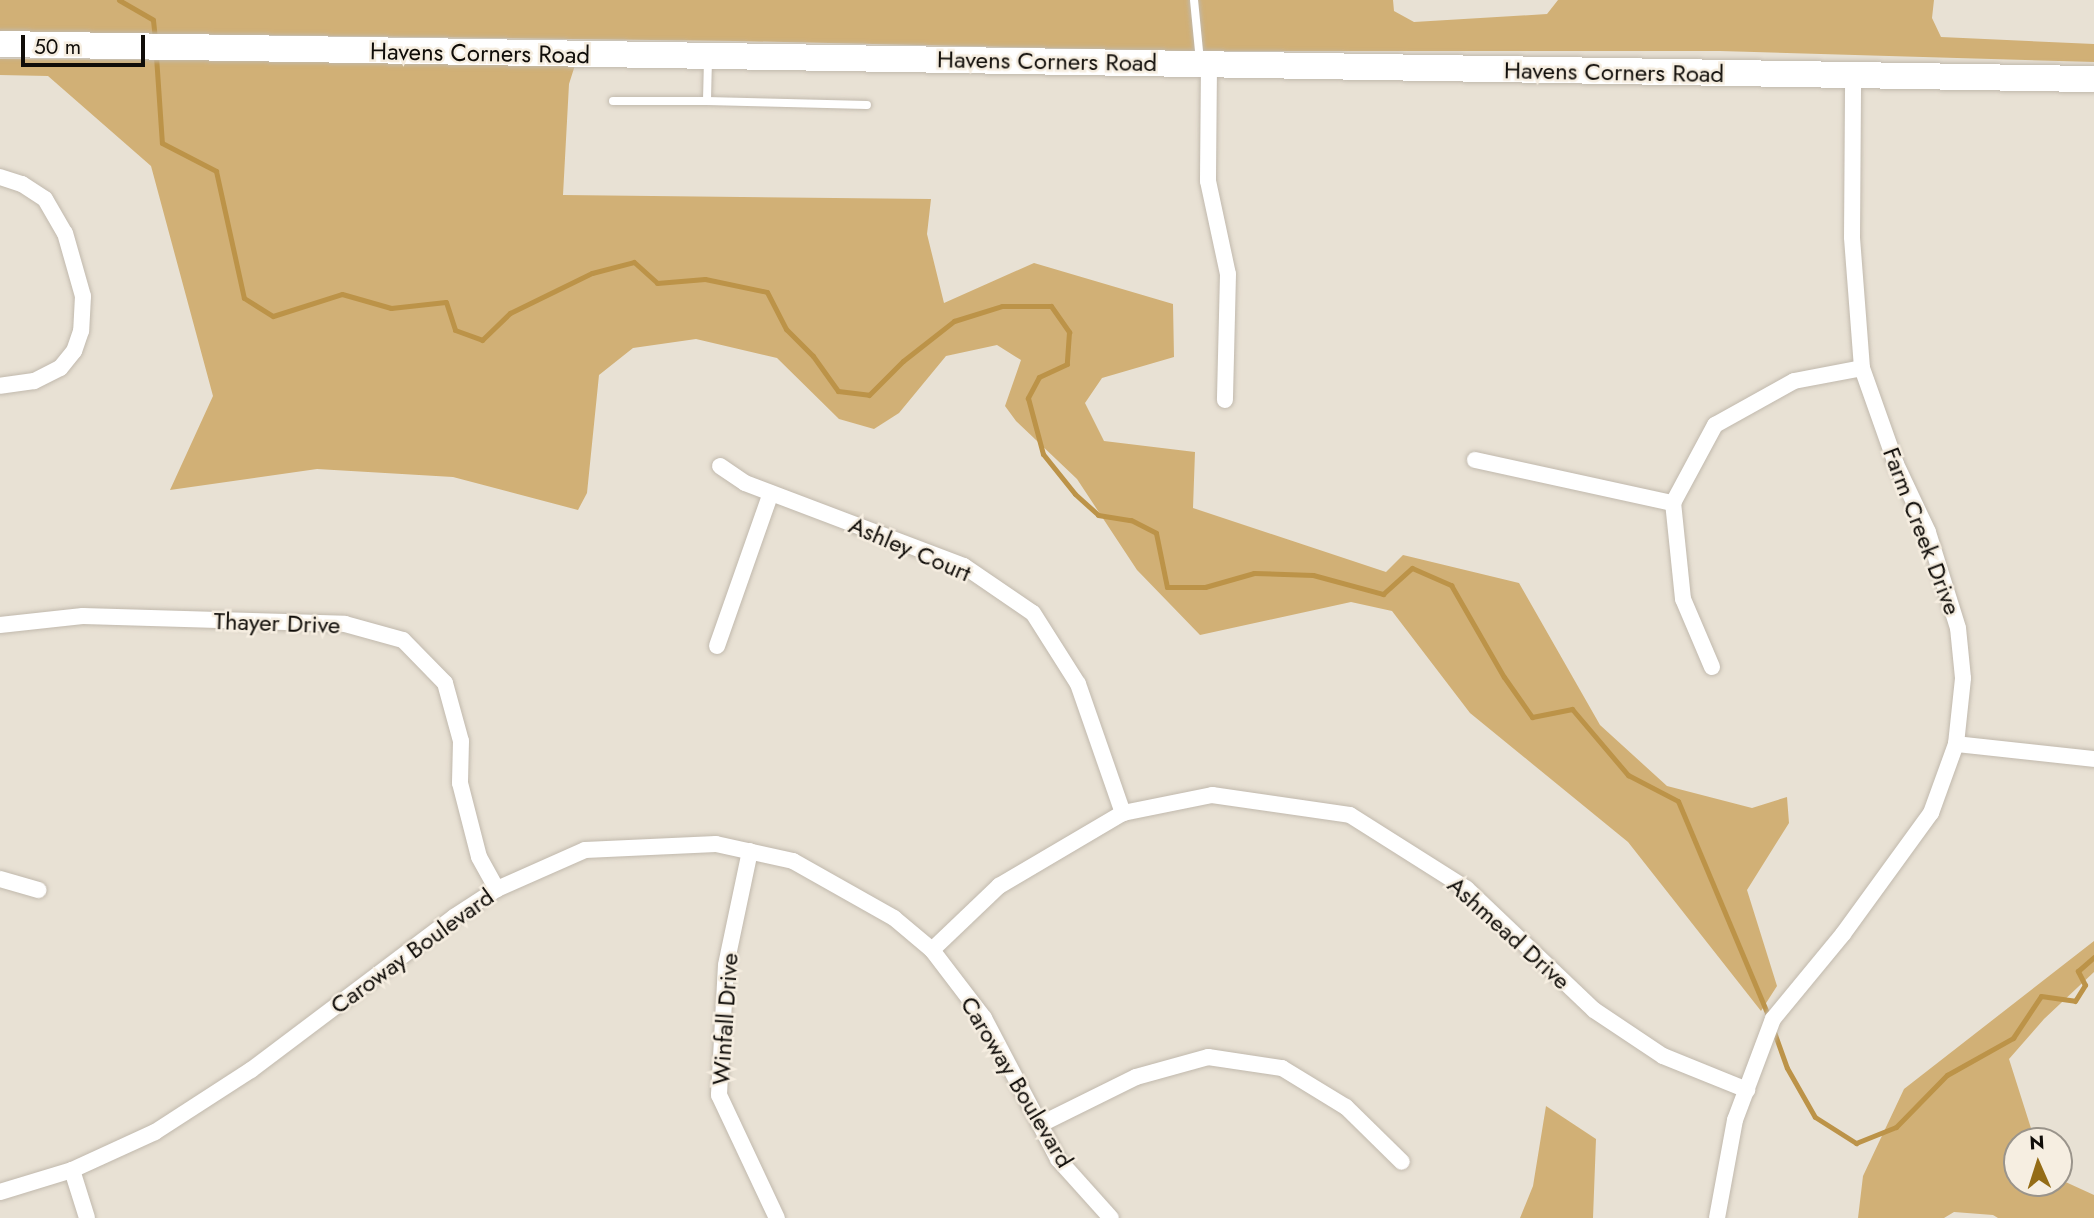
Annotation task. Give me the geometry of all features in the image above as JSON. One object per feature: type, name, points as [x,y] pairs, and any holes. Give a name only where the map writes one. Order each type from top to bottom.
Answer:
[{"type":"main road","name":"Havens Corners Road","points":[[0,44],[2094,79]]},
{"type":"street","points":[[1205,64],[1208,181],[1228,274],[1225,400]]},
{"type":"street","name":"Farm Creek Drive","points":[[1717,1218],[1735,1120],[1773,1019],[1843,934],[1931,813],[1956,744],[1963,678],[1958,628],[1928,532],[1896,464],[1862,368],[1852,237],[1853,76]]},
{"type":"street","points":[[0,177],[22,184],[45,199],[65,233],[83,296],[81,331],[74,351],[60,368],[34,381],[0,386]]},
{"type":"street","points":[[1712,667],[1683,599],[1673,503],[1716,425],[1794,381],[1862,368]]},
{"type":"street","points":[[1475,460],[1673,503]]},
{"type":"street","name":"Ashley Court","points":[[720,466],[745,483],[964,566],[1033,613],[1077,684],[1122,813]]},
{"type":"street","points":[[717,646],[771,493]]},
{"type":"street","name":"Thayer Drive","points":[[0,625],[83,617],[345,624],[403,640],[445,683],[461,741],[460,783],[479,857],[497,889]]},
{"type":"street","points":[[1956,744],[2094,759]]},
{"type":"street","name":"Ashmead Drive","points":[[932,950],[999,886],[1122,813],[1212,795],[1350,815],[1467,888],[1594,1010],[1663,1056],[1746,1090]]},
{"type":"street","name":"Caroway Boulevard","points":[[0,1192],[72,1170],[155,1132],[251,1070],[454,917],[497,889],[585,850],[716,844],[793,861],[894,918],[932,950],[984,1018],[1058,1159],[1111,1218]]},
{"type":"street","name":"Winfall Drive","points":[[750,851],[726,965],[719,1095],[777,1218]]},
{"type":"street","points":[[0,878],[38,890]]},
{"type":"street","points":[[1041,1124],[1136,1077],[1208,1057],[1282,1068],[1346,1107],[1402,1162]]},
{"type":"street","points":[[72,1170],[88,1218]]},
{"type":"lane","points":[[1194,0],[1205,64]]},
{"type":"lane","points":[[707,101],[708,56]]},
{"type":"lane","points":[[613,101],[867,105]]},
{"type":"shaded area","points":[[0,0],[1393,0],[1394,11],[1414,22],[1547,14],[1558,0],[1934,0],[1932,18],[1941,37],[2094,44],[2094,62],[1720,51],[1185,51],[735,41],[0,32]]},
{"type":"shaded area","points":[[0,59],[576,62],[569,84],[563,195],[931,199],[927,234],[944,303],[1034,263],[1173,304],[1174,357],[1102,378],[1085,403],[1104,441],[1195,452],[1193,508],[1386,572],[1403,555],[1519,583],[1600,725],[1667,786],[1752,808],[1787,797],[1789,823],[1747,890],[1777,986],[1761,1011],[1628,842],[1470,713],[1392,611],[1351,602],[1200,635],[1137,570],[1077,479],[1016,421],[1005,406],[1021,360],[997,345],[946,356],[899,413],[874,429],[839,419],[777,358],[696,339],[633,348],[599,375],[587,493],[578,510],[453,477],[317,469],[170,490],[213,396],[151,166],[48,76],[0,75]]},
{"type":"shaded area","points":[[2094,941],[2094,972],[2044,1019],[2009,1059],[2031,1127],[2003,1127],[2003,1197],[2073,1197],[2073,1185],[2094,1195],[2094,1218],[1998,1218],[1993,1215],[1954,1212],[1944,1218],[1858,1218],[1863,1176],[1904,1089]]},
{"type":"shaded area","points":[[1546,1106],[1596,1139],[1593,1218],[1520,1218],[1533,1186]]},
{"type":"waterway","points":[[119,0],[153,20],[155,39]]},
{"type":"waterway","points":[[156,56],[162,143],[216,171],[244,298],[273,316],[342,294],[391,308],[446,302],[455,330],[482,340],[510,313],[592,273],[634,262],[657,283],[705,279],[767,292],[786,329],[813,356],[838,391],[869,395],[903,361],[954,321],[1002,306],[1051,306],[1069,332],[1067,364],[1039,377],[1028,398],[1043,454],[1075,494],[1098,515],[1131,520],[1156,533],[1167,587],[1205,587],[1254,573],[1313,575],[1383,594],[1412,568],[1451,585],[1504,677],[1532,717],[1572,709],[1628,775],[1678,801],[1770,1020]]},
{"type":"waterway","points":[[1773,1029],[1787,1068],[1815,1117],[1856,1143],[1896,1127],[1947,1075],[2013,1038],[2041,996],[2075,1001],[2085,985],[2078,971],[2094,957]]}]
